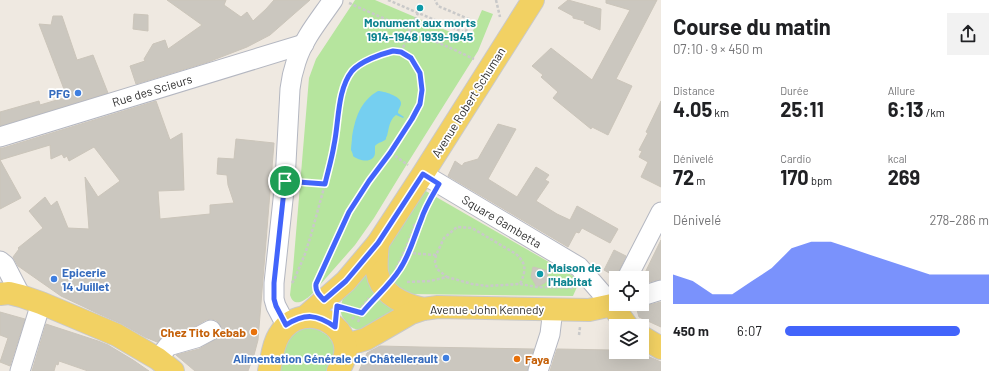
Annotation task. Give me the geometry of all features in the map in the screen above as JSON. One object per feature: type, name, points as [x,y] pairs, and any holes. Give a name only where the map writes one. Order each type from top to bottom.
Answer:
[{"type":"main road","name":"Avenue Robert Schuman","points":[[338,371],[343,364],[346,355],[340,324],[346,281],[378,243],[533,0]]},
{"type":"main road","points":[[378,243],[377,262],[380,281],[387,285],[394,298],[408,305],[423,309]]},
{"type":"main road","points":[[10,295],[41,303],[117,335],[165,365]]},
{"type":"main road","name":"Avenue John Kennedy","points":[[340,324],[366,339],[423,309],[438,307],[590,310],[609,304]]},
{"type":"main road","points":[[268,371],[279,335],[296,321],[315,317],[340,324]]},
{"type":"main road","points":[[649,341],[661,348]]},
{"type":"street","points":[[296,321],[276,306],[274,294],[285,181],[290,89],[296,60],[304,44],[333,0]]},
{"type":"street","name":"Rue des Scieurs","points":[[0,137],[304,44]]},
{"type":"street","name":"Square Gambetta","points":[[423,174],[579,267],[592,282],[609,297]]},
{"type":"street","points":[[631,271],[661,212]]},
{"type":"street","points":[[0,261],[5,265],[10,295]]},
{"type":"street","points":[[649,294],[661,290]]},
{"type":"street","points":[[20,371],[41,303]]},
{"type":"street","points":[[538,371],[550,334],[553,309]]},
{"type":"street","points":[[165,365],[168,346],[196,338],[211,330]]},
{"type":"path","points":[[343,0],[457,50],[473,59]]},
{"type":"path","points":[[388,0],[465,33],[471,20],[438,6],[435,0]]},
{"type":"path","points":[[401,52],[418,13]]},
{"type":"path","points":[[290,285],[294,280],[307,247],[325,184],[334,146],[342,94],[346,82],[353,71],[363,64],[381,54],[393,51],[401,52],[411,58],[420,73],[422,90],[420,104],[390,153],[369,181],[349,212],[316,284],[319,295],[340,324],[358,330],[358,321],[362,313],[400,269],[408,253],[428,202],[423,174],[390,153]]},
{"type":"path","points":[[285,181],[325,184]]},
{"type":"path","points":[[520,284],[524,275],[522,260],[516,254],[472,228],[457,227],[444,238],[436,255],[435,262],[438,269],[447,277],[472,284],[486,286],[520,284],[537,287],[580,289],[592,282]]},
{"type":"path","points":[[408,253],[436,255]]},
{"type":"path","points":[[387,285],[430,281],[447,277]]},
{"type":"path","points":[[340,324],[362,313]]},
{"type":"green space","points":[[355,0],[375,0],[469,40],[482,10],[493,14],[478,51],[374,218],[355,245],[311,295],[302,301],[297,302],[292,299],[290,295],[309,78],[316,59]]},
{"type":"green space","points":[[424,190],[580,280],[573,296],[409,294],[391,286],[383,250]]},
{"type":"green space","points":[[371,258],[406,307],[366,330],[356,329],[351,327],[343,317],[341,313],[341,305],[351,283]]},
{"type":"green space","points":[[306,327],[317,329],[327,335],[334,344],[335,356],[329,371],[278,371],[286,340],[295,331]]},
{"type":"water","points":[[378,91],[395,96],[400,100],[401,106],[398,113],[404,117],[403,118],[396,115],[392,119],[386,139],[375,146],[375,153],[372,159],[362,160],[353,156],[351,150],[353,130],[359,111],[367,100]]},
{"type":"building","points":[[167,0],[226,0],[224,5],[241,17],[247,12],[253,21],[274,0],[310,0],[270,35],[247,47],[208,62],[136,84],[130,66],[145,61],[144,59],[153,44],[165,40],[168,49],[202,25]]},
{"type":"building","points":[[568,0],[601,9],[600,30],[584,23],[585,21],[573,18],[573,16],[558,8]]},
{"type":"building","points":[[606,0],[657,0],[616,79],[632,86],[608,135],[592,127],[591,129],[553,98],[558,92],[541,77],[543,75],[532,66],[551,48],[592,80],[630,10],[606,3]]},
{"type":"building","points":[[134,14],[148,15],[148,31],[133,29]]},
{"type":"building","points":[[53,16],[62,16],[77,60],[93,55],[108,93],[0,126],[0,112],[39,101],[40,105],[67,97],[39,24],[51,25]]},
{"type":"building","points":[[156,101],[170,140],[182,133],[184,190],[158,191],[160,219],[210,214],[210,205],[234,203],[228,185],[227,175],[217,174],[218,158],[234,159],[236,139],[274,143],[258,340],[248,371],[195,371],[176,355],[199,349],[216,339],[222,330],[216,320],[206,320],[192,328],[165,335],[157,342],[61,296],[18,266],[13,257],[19,249],[18,248],[43,228],[29,211],[45,197],[51,206],[57,201],[68,228],[89,229],[85,177],[98,197],[120,181],[94,147],[69,161],[67,156],[64,158],[62,154],[51,159],[50,145],[0,160],[0,148]]},
{"type":"building","points":[[661,101],[661,187],[641,177],[648,162],[639,157],[642,151],[639,150],[648,133],[646,132]]},
{"type":"building","points":[[498,124],[516,129],[488,179],[517,197],[536,167],[549,175],[545,180],[549,182],[536,201],[570,220],[577,206],[618,229],[610,243],[582,228],[579,233],[576,232],[568,247],[448,176],[455,161],[462,166],[464,163],[478,159]]},
{"type":"building","points":[[0,160],[21,198],[0,209]]},
{"type":"building","points":[[661,240],[661,279],[649,282],[649,271],[646,271]]},
{"type":"building","points":[[614,250],[626,256],[619,271],[609,271],[609,273],[604,270]]},
{"type":"building","name":"Maison de l'Habitat","points":[[533,267],[549,271],[546,282],[537,287],[531,277]]},
{"type":"building","points":[[661,302],[661,327],[649,322],[649,319],[639,317],[637,311],[649,311],[649,305]]},
{"type":"building","points":[[0,312],[25,319],[10,366],[0,362],[8,338],[0,335]]},
{"type":"building","points":[[46,324],[108,345],[149,371],[88,371],[59,361],[58,365],[56,364],[54,371],[32,371]]},
{"type":"building","points":[[380,346],[534,349],[527,371],[359,371],[367,353]]},
{"type":"building","points":[[557,349],[609,350],[609,359],[649,359],[649,357],[661,362],[661,371],[550,371]]},
{"type":"place","name":"Monument aux morts 1914-1948 1939-1945","points":[[420,8]]},
{"type":"place","name":"PFG","points":[[78,93]]},
{"type":"place","name":"Maison de l'Habitat","points":[[540,274]]},
{"type":"place","name":"Epicerie 14 Juillet","points":[[54,279]]},
{"type":"place","name":"Chez Tito Kebab","points":[[254,332]]},
{"type":"place","name":"Alimentation Générale de Châtellerault","points":[[446,358]]},
{"type":"place","name":"Faya","points":[[517,359]]},
{"type":"route","points":[[393,51],[401,52],[411,58],[420,73],[422,90],[420,104],[390,153],[369,181],[349,212],[316,284],[319,295],[324,300],[346,281],[378,243],[401,210],[423,174],[439,184],[428,202],[414,239],[400,269],[362,313],[337,306],[335,327],[324,320],[315,317],[305,317],[294,320],[286,325],[276,306],[274,299],[274,283],[285,181],[325,184],[334,146],[342,94],[346,82],[353,71],[381,54],[393,51]]}]
